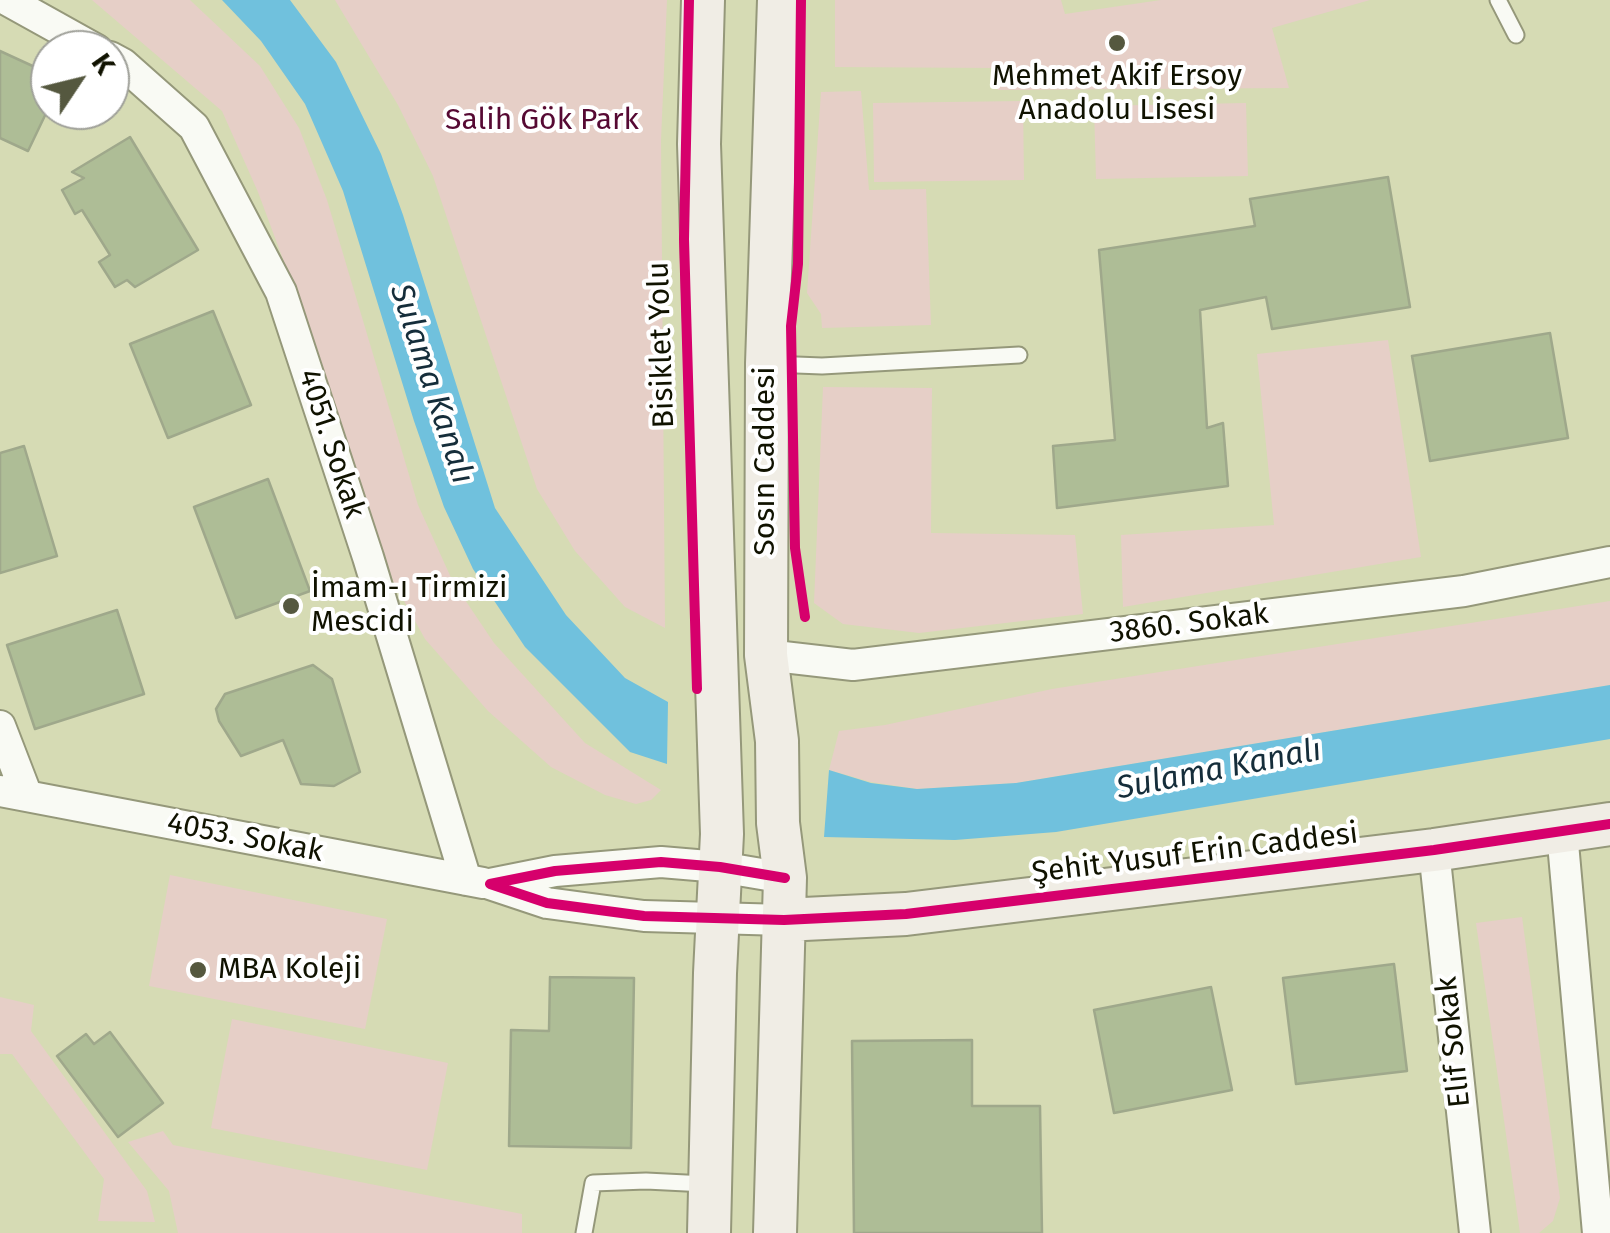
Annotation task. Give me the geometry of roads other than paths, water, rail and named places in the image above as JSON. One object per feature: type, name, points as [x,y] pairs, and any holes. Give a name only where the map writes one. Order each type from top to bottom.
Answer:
[{"type":"street","points":[[7,0],[61,30]]},
{"type":"street","points":[[703,0],[698,144],[720,807],[709,1233]]},
{"type":"street","name":"Sosın Caddesi","points":[[775,1233],[785,878],[766,654],[767,364],[779,0]]},
{"type":"street","name":"4051. Sokak","points":[[130,71],[194,127],[280,292],[478,882]]},
{"type":"street","name":"3860. Sokak","points":[[766,654],[853,665],[1464,590],[1610,562]]},
{"type":"street","points":[[0,726],[14,794]]},
{"type":"street","name":"4053. Sokak","points":[[14,794],[478,882]]},
{"type":"street","name":"Şehit Yusuf Erin Caddesi","points":[[784,920],[906,914],[1434,850],[1610,824]]},
{"type":"street","points":[[1562,832],[1598,1233]]},
{"type":"street","name":"Elif Sokak","points":[[1434,850],[1475,1233]]},
{"type":"street","points":[[478,882],[661,862],[785,878]]},
{"type":"street","points":[[478,882],[547,903],[644,916],[784,920]]},
{"type":"lane","points":[[1498,0],[1516,35]]},
{"type":"lane","points":[[767,364],[822,366],[1019,355]]},
{"type":"lane","points":[[584,1233],[593,1183],[710,1184]]},
{"type":"water","name":"Sulama Kanalı","points":[[222,0],[290,0],[336,62],[381,154],[403,215],[495,508],[566,615],[625,678],[668,702],[667,764],[630,752],[525,647],[473,569],[444,507],[343,191],[305,104],[261,41]]},
{"type":"water","name":"Sulama Kanalı","points":[[1610,685],[1610,739],[1056,832],[955,840],[824,837],[829,770],[871,783],[917,789],[1016,783]]},
{"type":"place","name":"Mehmet Akif Ersoy Anadolu Lisesi","points":[[1117,43]]},
{"type":"place","name":"İmam-ı Tirmizi Mescidi","points":[[291,606]]},
{"type":"place","name":"MBA Koleji","points":[[198,970]]},
{"type":"park label","name":"Salih Gök Park","points":[[542,121]]}]
